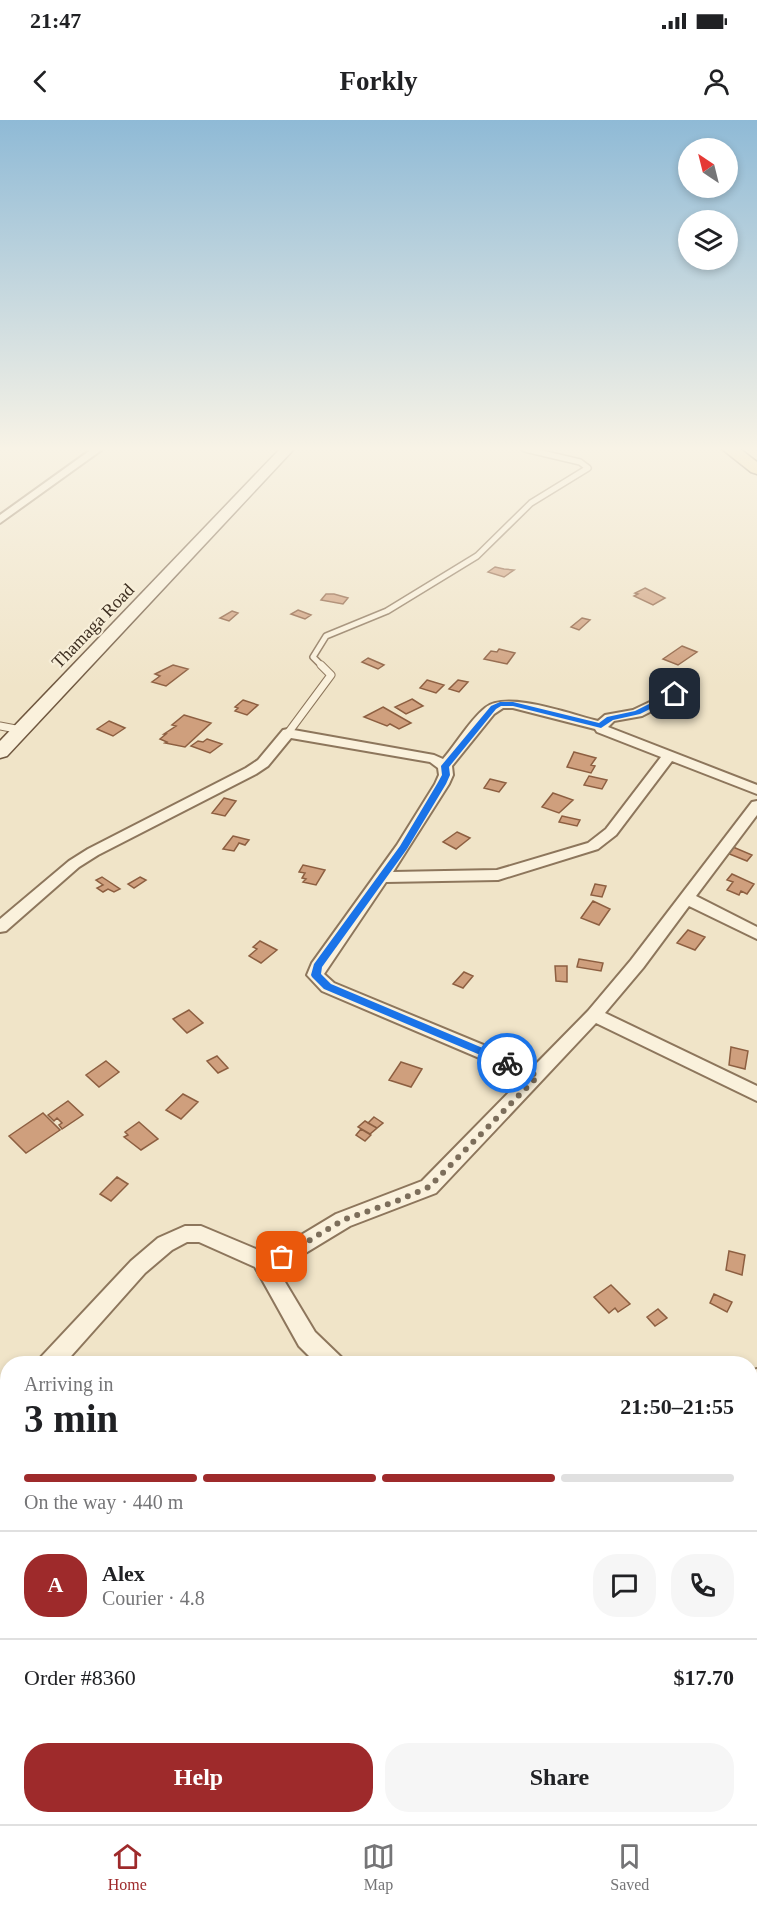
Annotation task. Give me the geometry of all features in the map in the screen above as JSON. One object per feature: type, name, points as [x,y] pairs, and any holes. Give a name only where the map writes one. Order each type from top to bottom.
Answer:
[{"type":"main road","name":"Thamaga Road","points":[[0,752],[212,529]]},
{"type":"street","points":[[601,726],[610,718],[644,710],[675,694]]},
{"type":"street","points":[[538,1076],[328,987],[315,975],[318,967],[382,877],[442,784],[446,775],[445,766],[489,711],[500,704],[513,704],[601,726],[602,729],[668,757],[757,790]]},
{"type":"street","points":[[0,927],[74,864],[149,821],[263,763],[288,733],[435,759],[445,766]]},
{"type":"street","points":[[382,877],[498,875],[593,846],[611,832],[668,757]]},
{"type":"street","points":[[56,1356],[138,1267],[165,1244],[185,1234],[201,1234],[262,1261],[282,1257],[343,1220],[429,1187],[538,1076],[594,1015],[637,964],[757,805]]},
{"type":"street","points":[[687,898],[757,934]]},
{"type":"street","points":[[594,1015],[757,1094]]},
{"type":"street","points":[[262,1261],[307,1339],[325,1356]]},
{"type":"lane","points":[[288,733],[331,675],[313,657],[326,636],[387,611],[477,556],[505,529]]},
{"type":"lane","points":[[0,726],[21,730]]},
{"type":"building","points":[[495,567],[514,570],[504,577],[488,572]]},
{"type":"building","points":[[645,588],[665,598],[653,605],[634,596],[638,594],[635,593]]},
{"type":"building","points":[[326,594],[348,598],[343,604],[321,600]]},
{"type":"building","points":[[298,610],[311,615],[305,619],[291,614]]},
{"type":"building","points":[[232,611],[238,613],[229,621],[220,618]]},
{"type":"building","points":[[582,618],[590,620],[579,630],[571,627]]},
{"type":"building","points":[[682,646],[697,652],[678,665],[663,659]]},
{"type":"building","points":[[499,649],[515,653],[507,664],[484,659],[491,651],[497,652]]},
{"type":"building","points":[[368,658],[384,665],[378,669],[362,662]]},
{"type":"building","points":[[173,665],[188,669],[166,686],[152,682],[160,676],[155,674]]},
{"type":"building","points":[[427,680],[444,685],[436,693],[420,688]]},
{"type":"building","points":[[458,680],[468,682],[459,692],[449,689]]},
{"type":"building","points":[[412,699],[423,706],[406,714],[395,707]]},
{"type":"building","points":[[243,700],[258,705],[247,715],[235,711],[238,708],[235,707]]},
{"type":"building","points":[[383,707],[411,723],[399,729],[390,724],[387,726],[364,717]]},
{"type":"building","points":[[184,715],[211,723],[185,747],[165,743],[167,742],[160,739],[176,726],[172,725]]},
{"type":"building","points":[[109,721],[125,728],[113,736],[97,729]]},
{"type":"building","points":[[207,739],[222,744],[210,753],[191,746],[198,741],[203,742]]},
{"type":"building","points":[[574,752],[596,758],[591,765],[595,766],[591,773],[567,767]]},
{"type":"building","points":[[589,776],[607,780],[602,789],[584,785]]},
{"type":"building","points":[[490,779],[506,783],[499,792],[484,788]]},
{"type":"building","points":[[553,793],[573,800],[559,813],[542,807]]},
{"type":"building","points":[[224,798],[236,801],[225,816],[212,813]]},
{"type":"building","points":[[562,816],[580,820],[577,826],[559,822]]},
{"type":"building","points":[[457,832],[470,838],[456,849],[443,842]]},
{"type":"building","points":[[233,836],[249,840],[245,845],[239,843],[234,851],[223,849]]},
{"type":"building","points":[[733,847],[752,855],[747,861],[727,853]]},
{"type":"building","points":[[303,865],[325,870],[316,885],[303,882],[306,879],[302,878],[305,873],[299,872]]},
{"type":"building","points":[[732,874],[754,884],[747,894],[741,891],[739,895],[727,890],[733,882],[727,880]]},
{"type":"building","points":[[102,877],[120,889],[114,892],[108,889],[103,892],[97,888],[103,885],[96,880]]},
{"type":"building","points":[[140,877],[146,880],[134,888],[128,884]]},
{"type":"building","points":[[595,884],[606,886],[602,897],[591,895]]},
{"type":"building","points":[[593,901],[610,909],[599,925],[581,918]]},
{"type":"building","points":[[688,930],[705,937],[695,950],[677,943]]},
{"type":"building","points":[[260,941],[277,950],[261,963],[249,956],[257,949],[253,947]]},
{"type":"building","points":[[579,959],[603,963],[601,971],[577,967]]},
{"type":"building","points":[[555,966],[567,966],[567,982],[556,981]]},
{"type":"building","points":[[464,972],[473,976],[463,988],[453,984]]},
{"type":"building","points":[[189,1010],[203,1023],[187,1033],[173,1019]]},
{"type":"building","points":[[731,1047],[748,1051],[745,1069],[729,1065]]},
{"type":"building","points":[[217,1056],[228,1068],[218,1073],[207,1061]]},
{"type":"building","points":[[106,1061],[119,1072],[99,1087],[86,1075]]},
{"type":"building","points":[[401,1062],[422,1069],[411,1087],[389,1080]]},
{"type":"building","points":[[183,1094],[198,1102],[181,1119],[166,1110]]},
{"type":"building","points":[[68,1101],[83,1115],[62,1129],[59,1125],[62,1123],[57,1118],[54,1121],[48,1115]]},
{"type":"building","points":[[43,1113],[60,1130],[26,1153],[9,1136]]},
{"type":"building","points":[[374,1117],[383,1123],[377,1128],[368,1123]]},
{"type":"building","points":[[365,1121],[377,1128],[370,1134],[358,1127]]},
{"type":"building","points":[[139,1122],[158,1139],[141,1150],[124,1137],[128,1135],[125,1132]]},
{"type":"building","points":[[361,1129],[371,1135],[365,1141],[356,1135]]},
{"type":"building","points":[[117,1177],[128,1184],[111,1201],[100,1194]]},
{"type":"building","points":[[729,1251],[745,1255],[742,1275],[726,1270]]},
{"type":"building","points":[[611,1285],[630,1304],[618,1312],[615,1308],[609,1313],[594,1297]]},
{"type":"building","points":[[714,1294],[732,1302],[727,1312],[710,1303]]},
{"type":"building","points":[[658,1309],[667,1318],[655,1326],[647,1317]]},
{"type":"way so far","points":[[282,1257],[343,1220],[429,1187],[538,1076],[507,1063]]},
{"type":"route","points":[[507,1063],[328,987],[315,975],[318,967],[404,847],[442,784],[446,775],[445,766],[493,707],[500,704],[513,704],[601,726],[610,718],[637,713],[675,694]]}]
